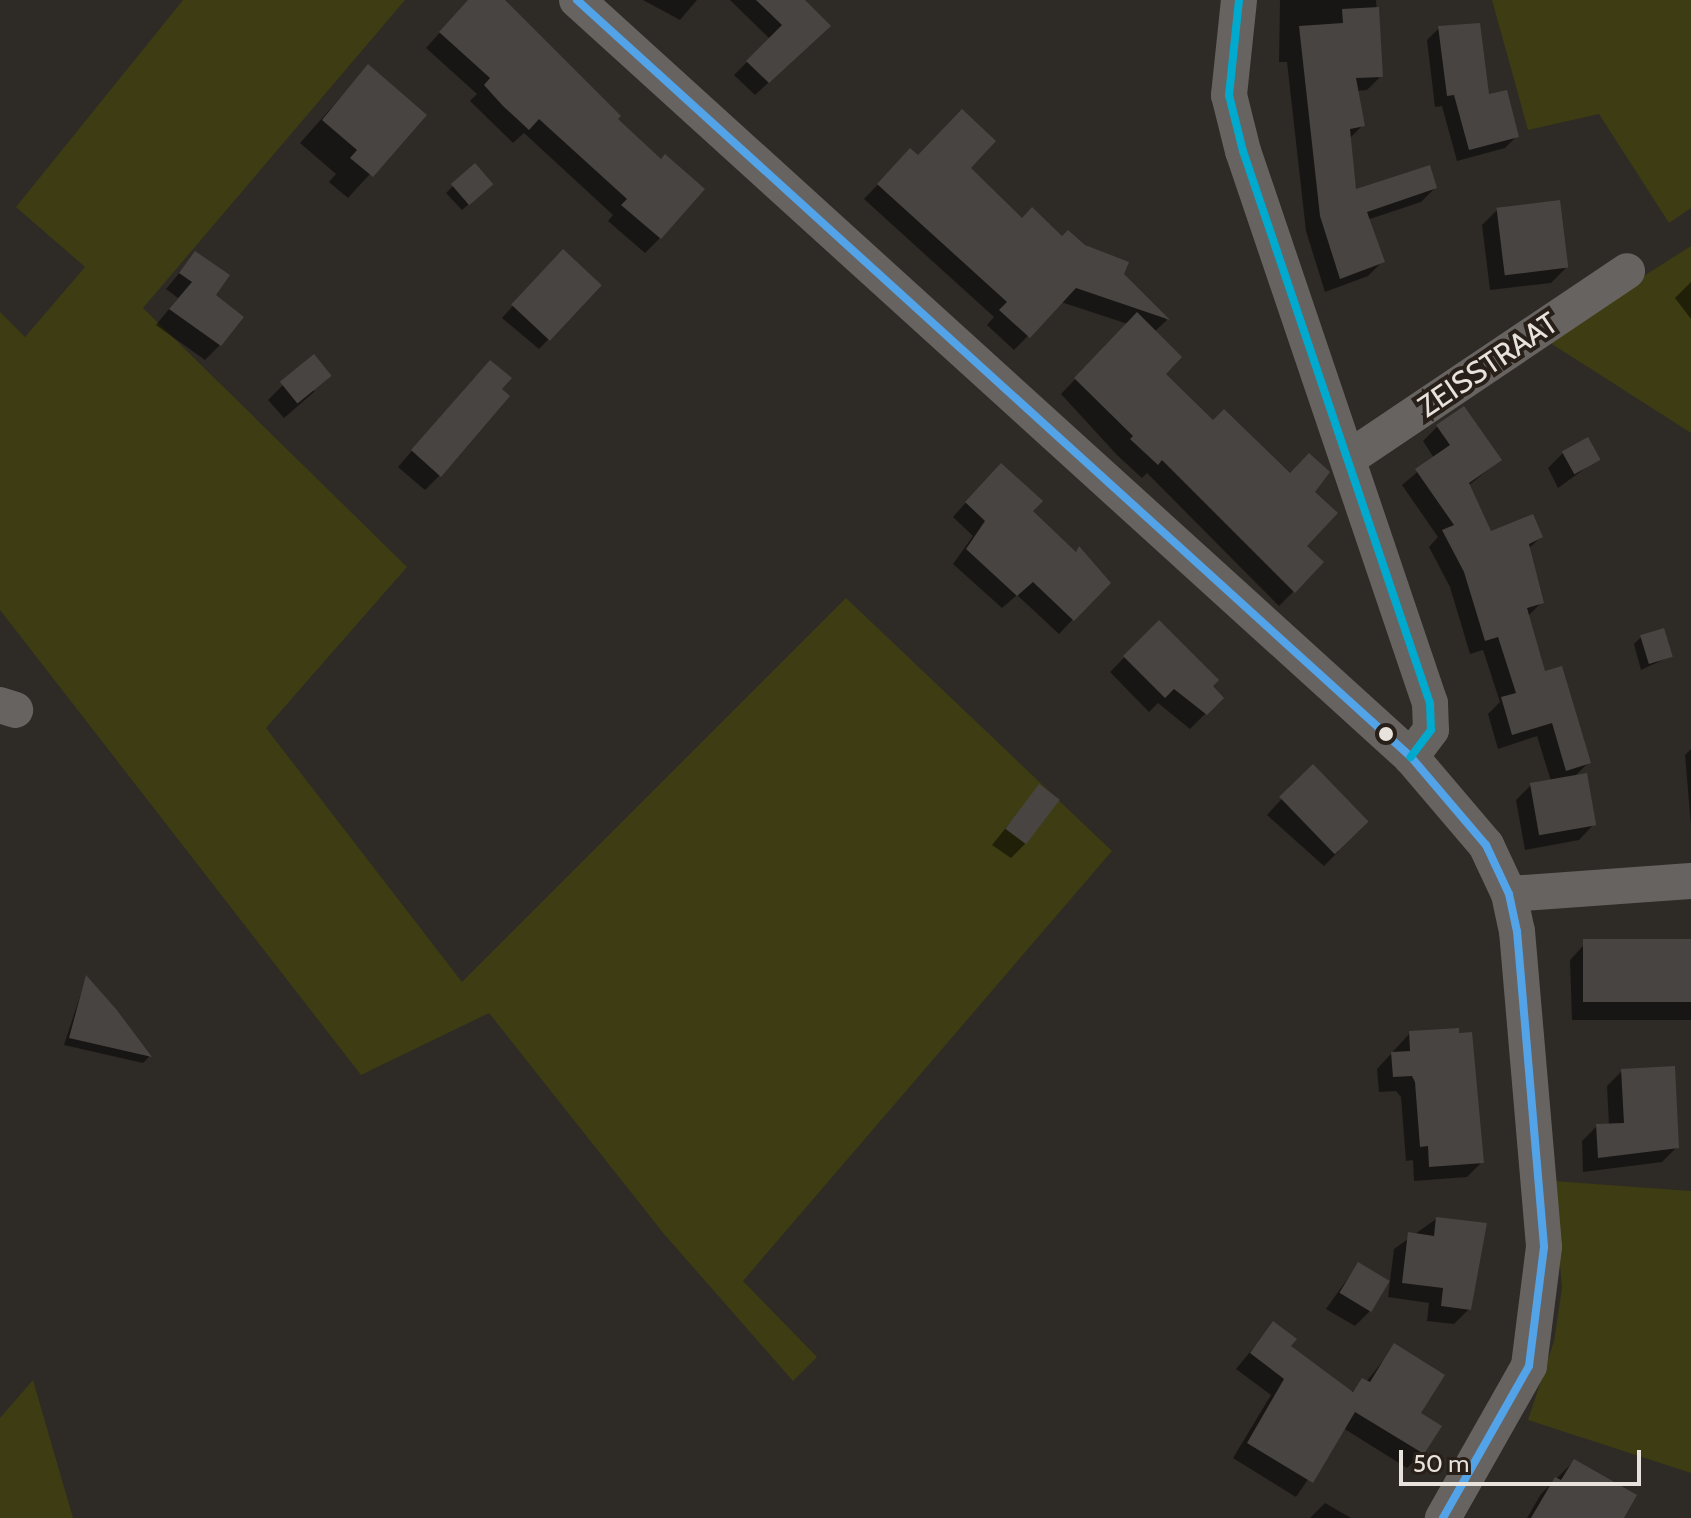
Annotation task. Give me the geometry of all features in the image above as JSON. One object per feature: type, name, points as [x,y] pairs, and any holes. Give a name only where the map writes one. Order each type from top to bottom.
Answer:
[{"type":"street","points":[[577,0],[1411,757],[1470,820],[1509,894],[1517,931],[1544,1247],[1529,1366],[1443,1518]]},
{"type":"street","points":[[1239,0],[1232,43],[1232,109],[1430,703],[1431,730],[1411,757]]},
{"type":"street","name":"ZEISSTRAAT","points":[[1349,458],[1627,271]]},
{"type":"street","points":[[1509,894],[1691,881]]},
{"type":"shaded area","points":[[183,0],[405,0],[143,308],[407,567],[266,728],[462,982],[846,598],[1112,851],[743,1281],[817,1357],[793,1381],[664,1234],[489,1013],[361,1075],[0,610],[0,312],[25,337],[85,267],[16,207]]},
{"type":"shaded area","points":[[1492,0],[1691,0],[1691,208],[1669,223],[1599,114],[1528,130]]},
{"type":"shaded area","points":[[1691,246],[1691,433],[1544,339]]},
{"type":"shaded area","points":[[1553,1181],[1691,1191],[1691,1473],[1528,1420],[1554,1341],[1562,1288]]},
{"type":"shaded area","points":[[33,1380],[73,1518],[0,1518],[0,1418]]},
{"type":"building","points":[[468,0],[505,0],[621,116],[618,119],[661,159],[665,154],[705,189],[661,239],[621,205],[627,199],[539,119],[529,130],[503,106],[484,85],[490,78],[439,32]]},
{"type":"building","points":[[756,0],[805,0],[831,26],[769,83],[746,61],[782,25]]},
{"type":"building","points":[[1379,7],[1383,77],[1356,78],[1365,126],[1350,129],[1356,189],[1430,165],[1437,188],[1367,212],[1385,262],[1340,279],[1320,216],[1299,26],[1343,23],[1342,9]]},
{"type":"building","points":[[1480,23],[1489,94],[1507,90],[1519,137],[1469,150],[1454,95],[1447,96],[1438,26]]},
{"type":"building","points":[[368,64],[427,115],[373,177],[350,158],[357,150],[322,120]]},
{"type":"building","points":[[962,109],[996,141],[971,168],[1022,218],[1032,207],[1062,236],[1068,230],[1085,245],[1129,262],[1124,274],[1170,320],[1076,288],[1030,338],[999,310],[1007,302],[877,184],[910,148],[918,155]]},
{"type":"building","points":[[475,163],[493,184],[469,205],[451,184]]},
{"type":"building","points":[[1560,200],[1568,267],[1505,275],[1496,208]]},
{"type":"building","points":[[563,249],[602,285],[550,341],[511,305]]},
{"type":"building","points":[[195,251],[230,275],[216,295],[244,317],[221,346],[169,309],[192,282],[179,273]]},
{"type":"building","points":[[1137,312],[1182,357],[1166,374],[1213,420],[1224,409],[1290,473],[1309,453],[1330,472],[1315,492],[1338,513],[1307,546],[1324,562],[1295,593],[1162,460],[1158,465],[1130,439],[1133,436],[1074,378]]},
{"type":"building","points":[[314,354],[332,376],[297,403],[280,382]]},
{"type":"building","points":[[490,360],[512,378],[502,389],[510,396],[441,477],[411,450]]},
{"type":"building","points":[[1464,406],[1502,460],[1469,483],[1491,531],[1533,514],[1543,537],[1529,544],[1544,603],[1527,608],[1545,671],[1562,666],[1591,763],[1566,771],[1552,723],[1512,735],[1501,697],[1516,693],[1498,637],[1485,641],[1464,572],[1442,530],[1454,525],[1415,469],[1450,445],[1436,425]]},
{"type":"building","points":[[1588,437],[1601,460],[1574,474],[1562,452]]},
{"type":"building","points":[[1001,463],[1043,501],[1033,511],[1076,552],[1079,546],[1111,583],[1074,621],[1033,582],[1017,596],[966,549],[985,521],[965,502]]},
{"type":"building","points":[[1159,620],[1219,680],[1213,686],[1224,698],[1207,715],[1174,689],[1165,698],[1123,656]]},
{"type":"building","points":[[1664,628],[1673,657],[1649,664],[1640,635]]},
{"type":"building","points":[[1313,764],[1369,822],[1335,854],[1279,797]]},
{"type":"building","points":[[1587,773],[1596,825],[1539,835],[1530,783]]},
{"type":"building","points":[[1039,784],[1060,800],[1026,844],[1005,829]]},
{"type":"building","points":[[1583,939],[1691,939],[1691,1002],[1583,1002]]},
{"type":"building","points":[[86,975],[116,1009],[152,1057],[69,1038]]},
{"type":"building","points":[[1459,1028],[1459,1033],[1472,1032],[1484,1163],[1429,1167],[1428,1146],[1420,1147],[1415,1082],[1412,1076],[1393,1077],[1391,1052],[1410,1051],[1409,1031]]},
{"type":"building","points":[[1675,1066],[1679,1148],[1598,1158],[1596,1124],[1624,1123],[1621,1069]]},
{"type":"building","points":[[1436,1217],[1487,1223],[1471,1310],[1441,1306],[1443,1288],[1402,1283],[1408,1232],[1434,1236]]},
{"type":"building","points":[[1358,1262],[1390,1281],[1371,1312],[1339,1293]]},
{"type":"building","points":[[1273,1321],[1297,1339],[1291,1346],[1353,1392],[1362,1378],[1370,1382],[1394,1343],[1445,1375],[1421,1413],[1442,1426],[1424,1454],[1355,1412],[1313,1483],[1247,1443],[1284,1379],[1250,1353]]},
{"type":"building","points":[[1574,1459],[1637,1495],[1624,1518],[1531,1518],[1555,1477],[1561,1480]]},
{"type":"transit line","points":[[577,0],[1411,757],[1486,845],[1509,894],[1517,931],[1544,1247],[1529,1366],[1443,1518]]},
{"type":"transit line","points":[[1239,0],[1229,95],[1243,151],[1430,703],[1431,730],[1411,757]]}]
